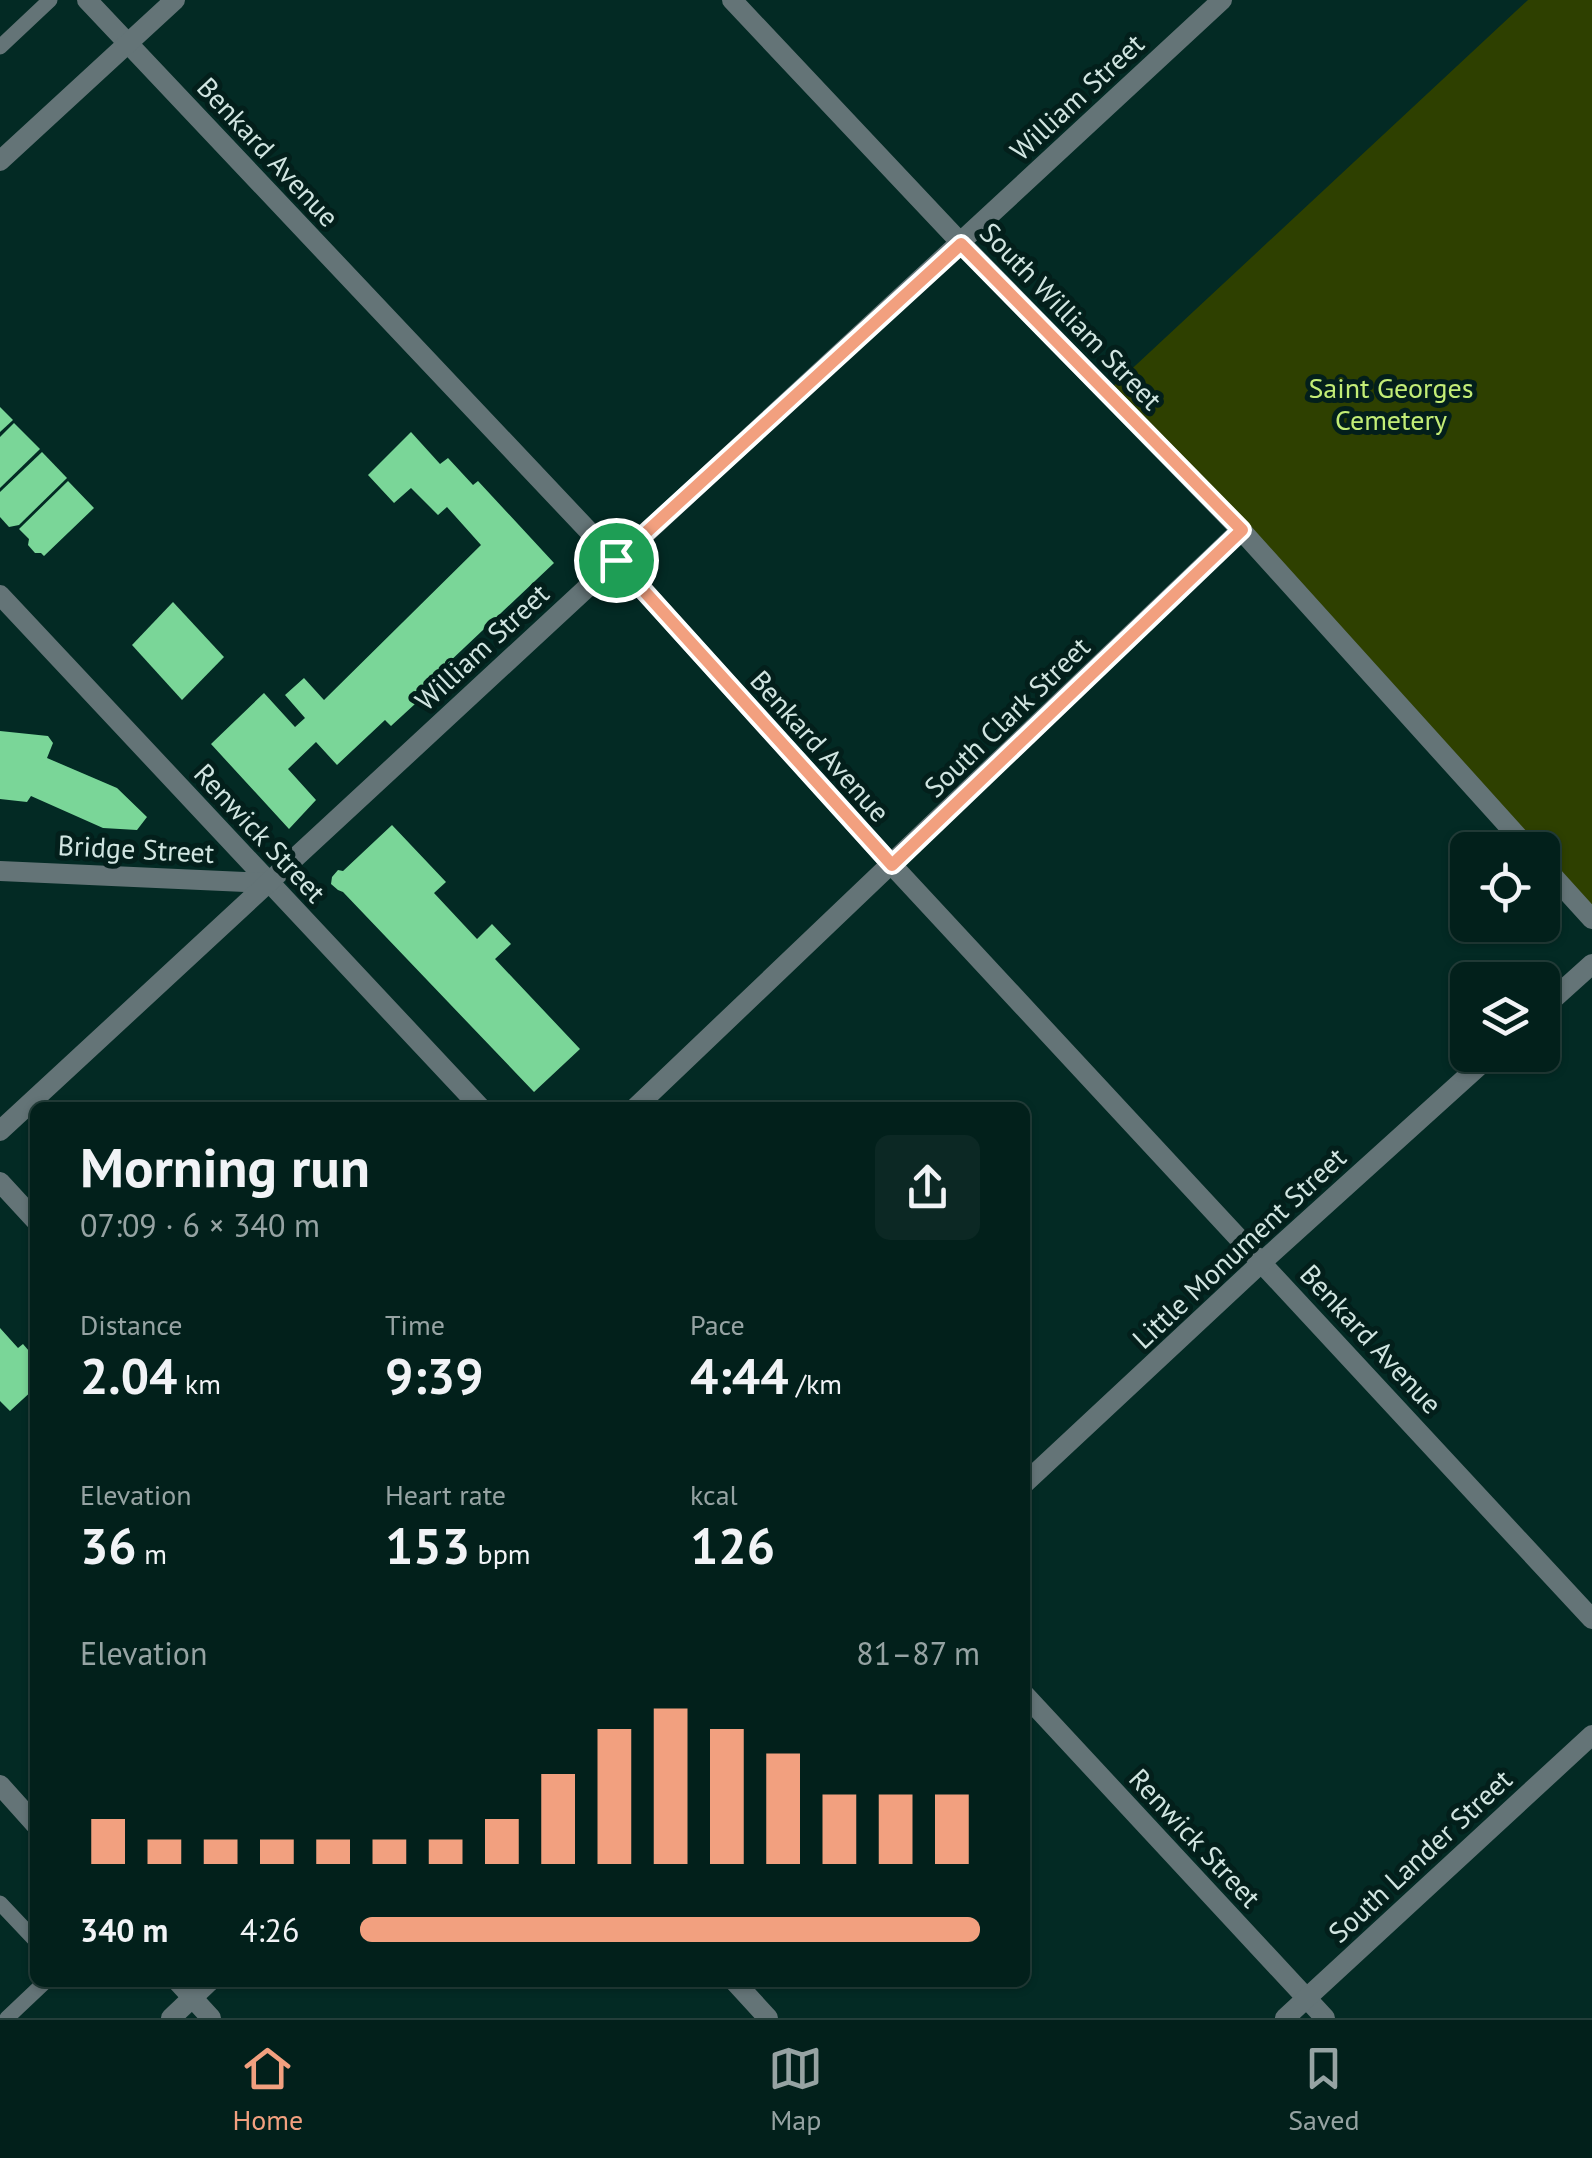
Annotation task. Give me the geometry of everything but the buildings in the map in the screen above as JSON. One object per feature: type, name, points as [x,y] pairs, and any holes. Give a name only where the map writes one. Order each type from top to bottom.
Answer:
[{"type":"street","name":"Benkard Avenue","points":[[87,0],[616,560],[892,865],[1592,1619]]},
{"type":"street","points":[[0,161],[175,0]]},
{"type":"street","name":"South William Street","points":[[732,0],[961,244],[1242,530],[1514,832]]},
{"type":"street","name":"William Street","points":[[30,1102],[1222,0]]},
{"type":"street","name":"South Clark Street","points":[[640,1102],[1242,530]]},
{"type":"street","name":"Renwick Street","points":[[0,595],[475,1102]]},
{"type":"street","name":"Bridge Street","points":[[0,871],[269,882]]},
{"type":"street","points":[[1560,884],[1592,919]]},
{"type":"street","points":[[1560,993],[1592,964]]},
{"type":"street","name":"Little Monument Street","points":[[1030,1478],[1472,1072]]},
{"type":"street","name":"William Street","points":[[0,1130],[30,1102]]},
{"type":"street","points":[[0,1182],[30,1215]]},
{"type":"street","name":"Renwick Street","points":[[1030,1700],[1325,2018]]},
{"type":"street","name":"South Lander Street","points":[[1284,2018],[1592,1735]]},
{"type":"street","points":[[0,1785],[30,1818]]},
{"type":"street","points":[[740,1987],[768,2018]]},
{"type":"street","points":[[171,2018],[185,1990],[211,2018]]},
{"type":"lane","points":[[0,47],[50,0]]},
{"type":"lane","points":[[0,1903],[30,1935]]},
{"type":"lane","points":[[7,2018],[40,1987]]},
{"type":"green space","name":"Saint Georges Cemetery","points":[[1528,0],[1592,0],[1592,920],[1560,885],[1560,832],[1511,832],[1107,392]]},
{"type":"route","points":[[961,244],[1242,530],[892,865],[616,560],[961,244]]}]
